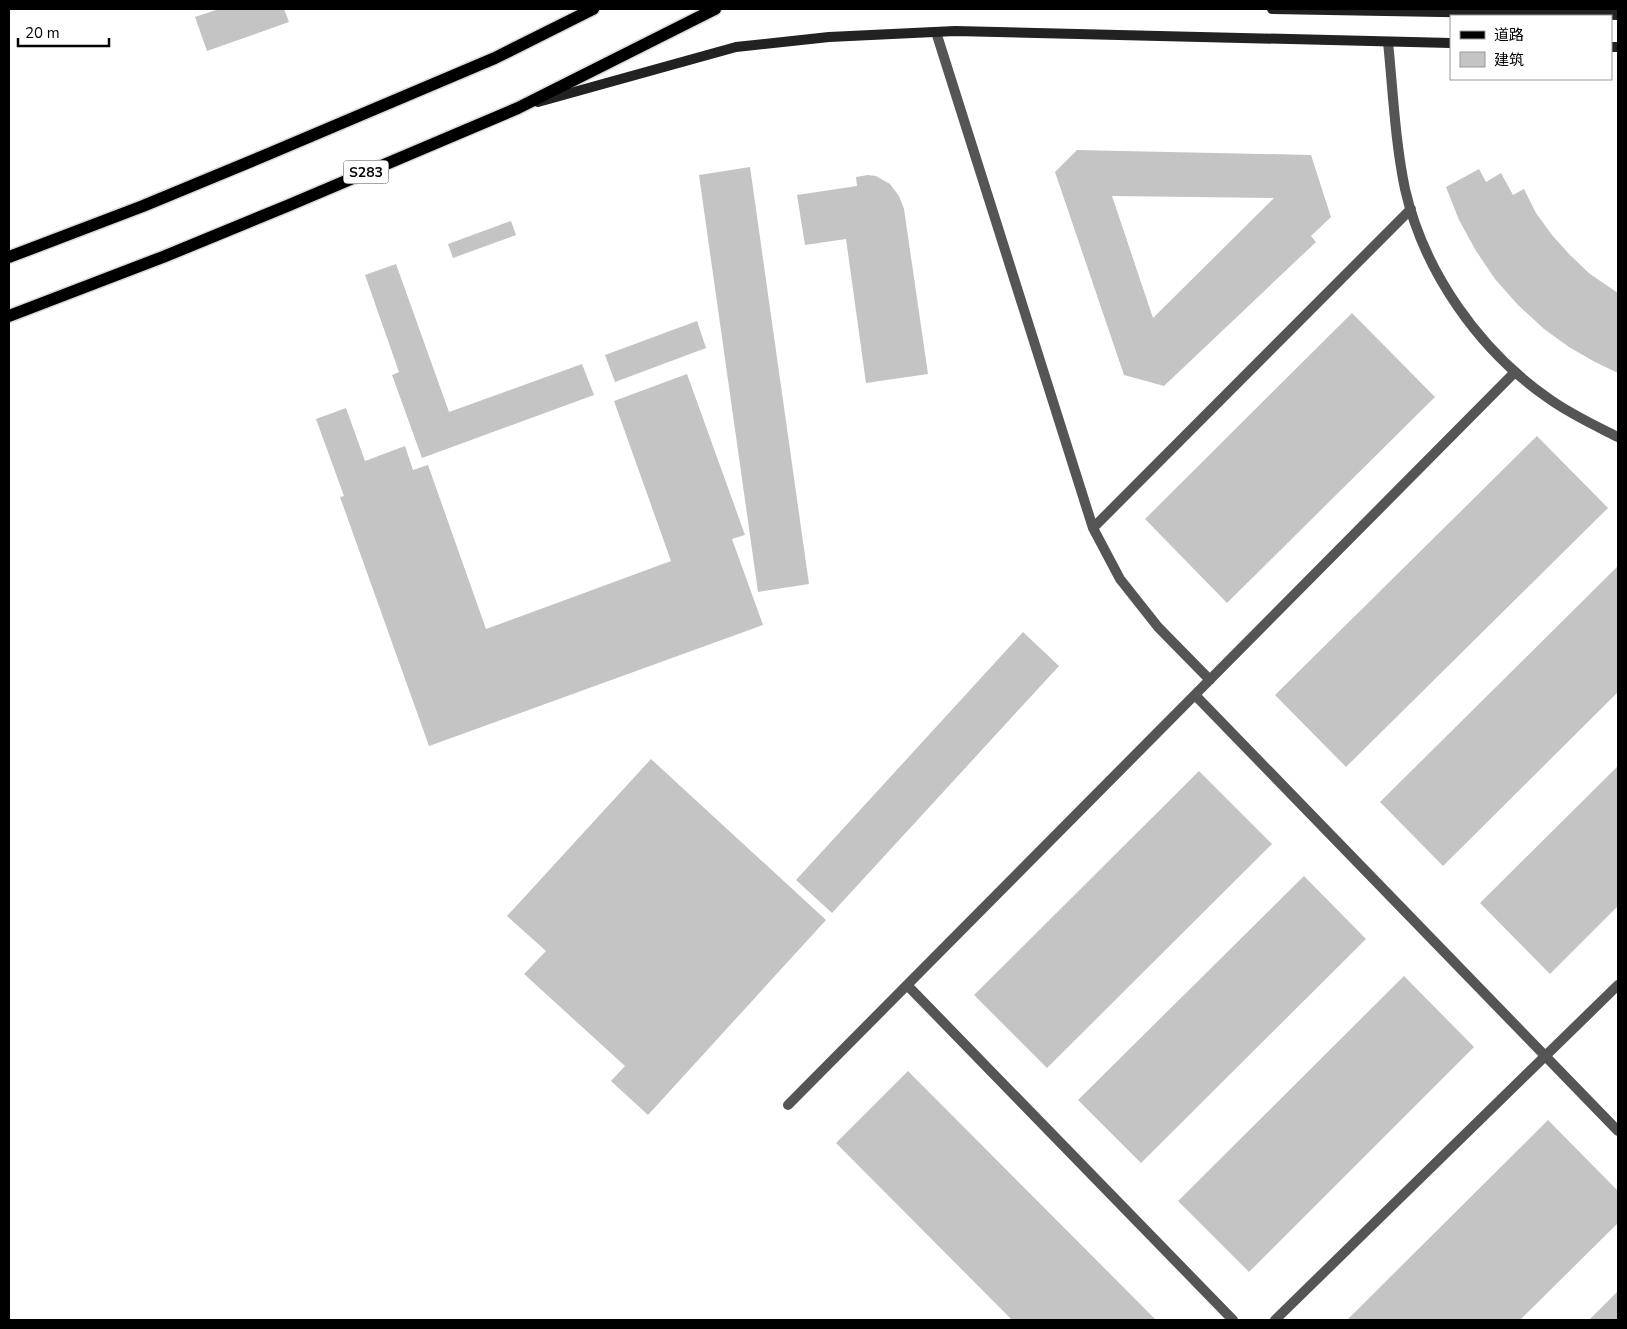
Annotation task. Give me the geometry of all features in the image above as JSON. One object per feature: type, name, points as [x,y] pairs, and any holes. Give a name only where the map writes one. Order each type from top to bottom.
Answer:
[{"type":"main road","points":[[9,257],[143,206],[275,152],[495,58],[593,9]]},
{"type":"main road","name":"S283","points":[[9,316],[181,250],[518,108],[715,9]]},
{"type":"main road","points":[[1272,9],[1618,15]]},
{"type":"main road","points":[[518,108],[736,48],[829,37],[936,32],[984,32],[1450,43]]},
{"type":"lane","points":[[936,32],[1093,528],[1120,579],[1158,627],[1210,680]]},
{"type":"lane","points":[[1388,42],[1397,148],[1406,191],[1418,232],[1436,272],[1459,308],[1486,343],[1515,372],[1548,398],[1583,420],[1618,437]]},
{"type":"lane","points":[[1093,528],[1411,209]]},
{"type":"lane","points":[[788,1105],[1515,372]]},
{"type":"lane","points":[[1195,695],[1618,1131]]},
{"type":"lane","points":[[907,985],[1233,1320]]},
{"type":"lane","points":[[1275,1320],[1618,985]]},
{"type":"building","points":[[219,9],[284,9],[289,22],[207,51],[195,17]]},
{"type":"building","points":[[1077,150],[1311,155],[1331,217],[1311,236],[1316,242],[1164,386],[1124,375],[1055,172]],"holes":[[[1112,196],[1274,198],[1153,318]]]},
{"type":"building","points":[[750,167],[809,584],[758,592],[699,175]]},
{"type":"building","points":[[1479,169],[1486,182],[1501,173],[1513,195],[1524,189],[1536,213],[1570,255],[1590,274],[1618,293],[1618,373],[1569,347],[1544,329],[1518,305],[1495,279],[1476,251],[1459,220],[1446,187]]},
{"type":"building","points":[[876,176],[890,184],[899,196],[904,209],[928,374],[866,383],[846,239],[805,245],[797,195],[857,186],[856,177]]},
{"type":"building","points":[[511,221],[516,235],[453,258],[448,244]]},
{"type":"building","points":[[396,264],[449,412],[582,364],[594,395],[422,458],[392,375],[399,372],[365,275]]},
{"type":"building","points":[[1352,313],[1435,397],[1227,603],[1145,519]]},
{"type":"building","points":[[697,321],[706,348],[615,382],[605,355]]},
{"type":"building","points":[[687,374],[745,535],[732,539],[763,625],[429,746],[340,497],[344,496],[316,419],[346,408],[365,461],[405,446],[413,470],[428,465],[486,629],[671,561],[614,401]]},
{"type":"building","points":[[1537,436],[1608,508],[1346,767],[1275,695]]},
{"type":"building","points":[[1618,566],[1618,692],[1443,866],[1380,802]]},
{"type":"building","points":[[1023,632],[1059,666],[832,913],[796,880]]},
{"type":"building","points":[[651,759],[826,920],[648,1115],[611,1081],[625,1066],[524,974],[546,951],[507,916]]},
{"type":"building","points":[[1618,766],[1618,906],[1550,974],[1480,903]]},
{"type":"building","points":[[1199,771],[1272,844],[1047,1068],[974,995]]},
{"type":"building","points":[[1304,876],[1366,939],[1141,1163],[1078,1100]]},
{"type":"building","points":[[1404,976],[1474,1047],[1249,1272],[1178,1201]]},
{"type":"building","points":[[908,1071],[1156,1320],[1012,1320],[836,1143]]},
{"type":"building","points":[[1548,1120],[1618,1191],[1618,1223],[1520,1320],[1347,1320]]},
{"type":"building","points":[[1618,1291],[1618,1320],[1589,1320]]}]
